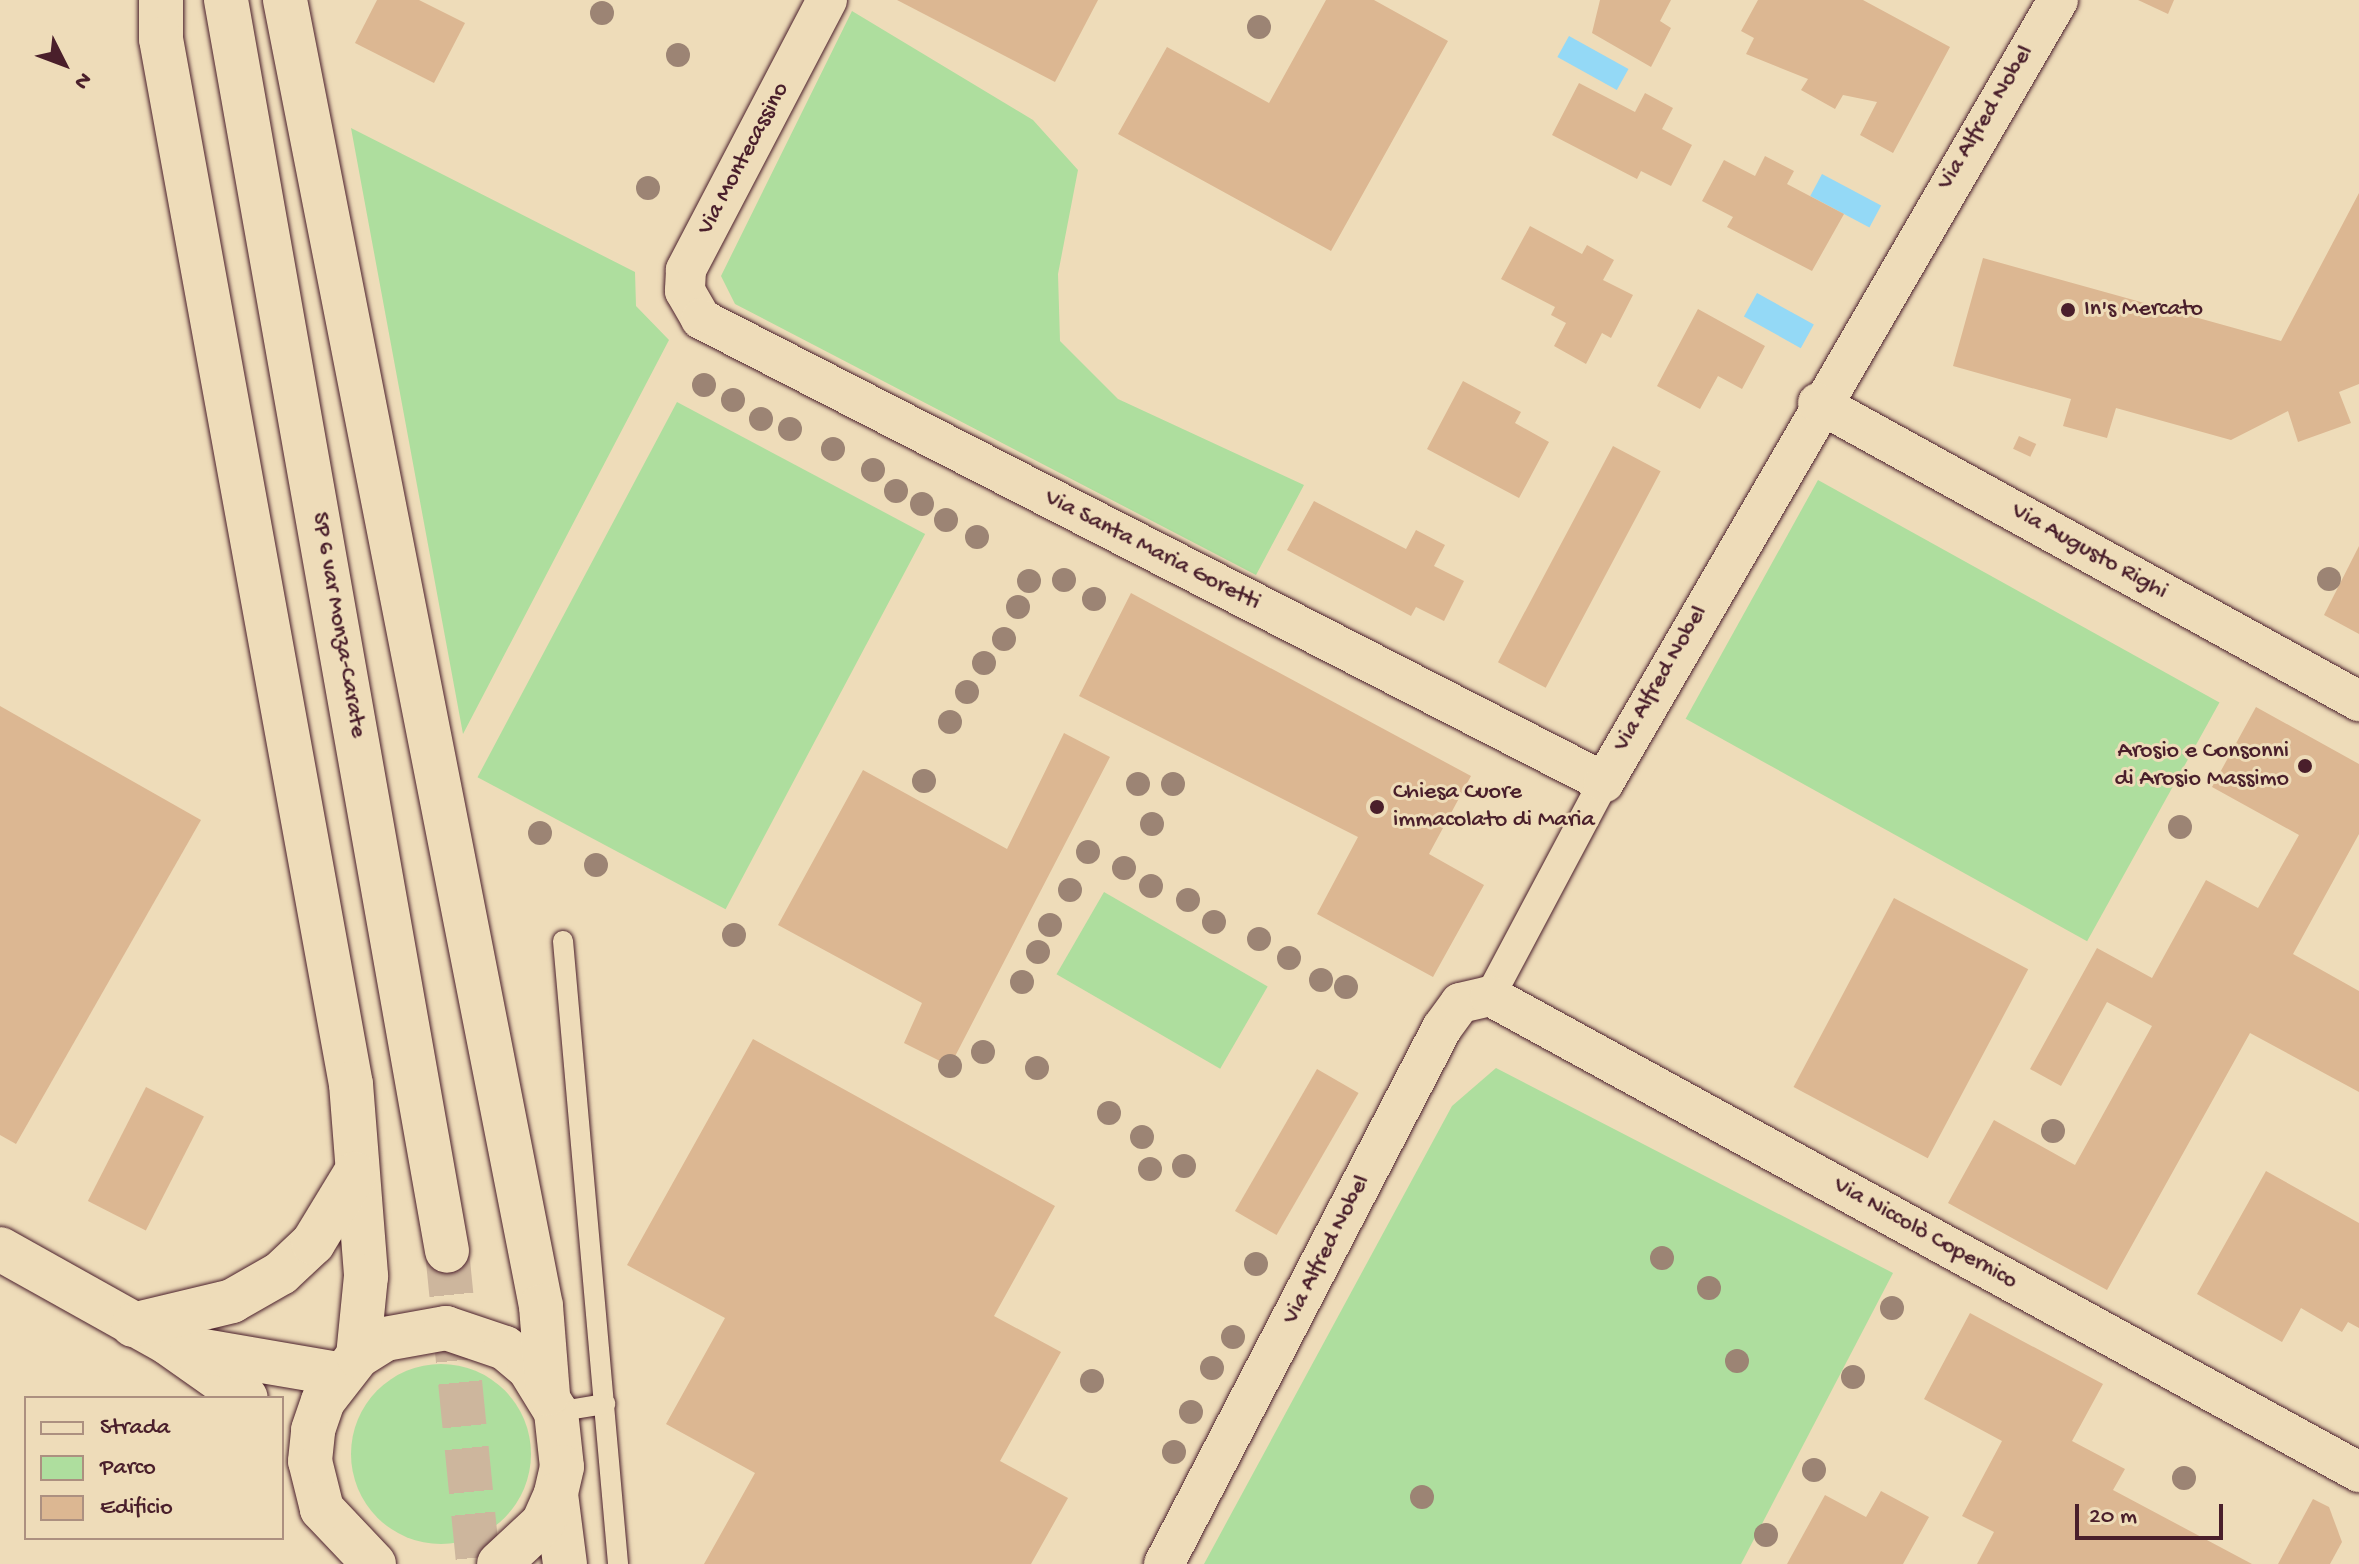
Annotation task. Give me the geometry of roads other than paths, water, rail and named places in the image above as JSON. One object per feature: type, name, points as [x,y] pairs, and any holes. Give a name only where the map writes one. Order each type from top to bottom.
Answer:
[{"type":"main road","points":[[161,0],[161,39],[351,1084],[355,1174],[366,1276],[348,1365],[313,1430],[296,1446],[322,1509],[361,1559]]},
{"type":"main road","name":"SP 6 var Monza-Carate","points":[[226,0],[447,1251]]},
{"type":"main road","points":[[285,0],[541,1306],[562,1467],[556,1494],[543,1523],[499,1564]]},
{"type":"main road","points":[[150,1334],[232,1301],[281,1273],[313,1243],[355,1174]]},
{"type":"main road","points":[[0,1249],[150,1334],[243,1396]]},
{"type":"main road","points":[[150,1334],[348,1365],[385,1339],[446,1328],[505,1348],[552,1403]]},
{"type":"main road","points":[[556,1494],[565,1564]]},
{"type":"street","name":"Via Montecassino","points":[[701,319],[685,291],[686,270],[827,0]]},
{"type":"street","name":"Via Alfred Nobel","points":[[1164,1564],[1442,1028],[1460,1003],[1490,996],[1604,782],[1818,403],[2058,0]]},
{"type":"street","name":"Via Santa Maria Goretti","points":[[701,319],[1604,782]]},
{"type":"street","name":"Via Augusto Righi","points":[[1818,403],[2359,701]]},
{"type":"street","name":"Via Niccolò Copernico","points":[[1490,996],[2359,1472]]},
{"type":"lane","points":[[563,941],[618,1564]]},
{"type":"lane","points":[[552,1403],[605,1404]]},
{"type":"water","points":[[1569,36],[1628,69],[1617,90],[1557,57]]},
{"type":"water","points":[[1822,174],[1881,205],[1869,228],[1810,196]]},
{"type":"water","points":[[1757,293],[1814,325],[1801,348],[1744,317]]},
{"type":"tunnel","points":[[447,1251],[478,1564]]},
{"type":"place","name":"In's Mercato","points":[[2068,310]]},
{"type":"place","name":"Arosio e Consonni di Arosio Massimo","points":[[2305,766]]},
{"type":"place","name":"Chiesa Cuore immacolato di Maria","points":[[1377,807]]}]
